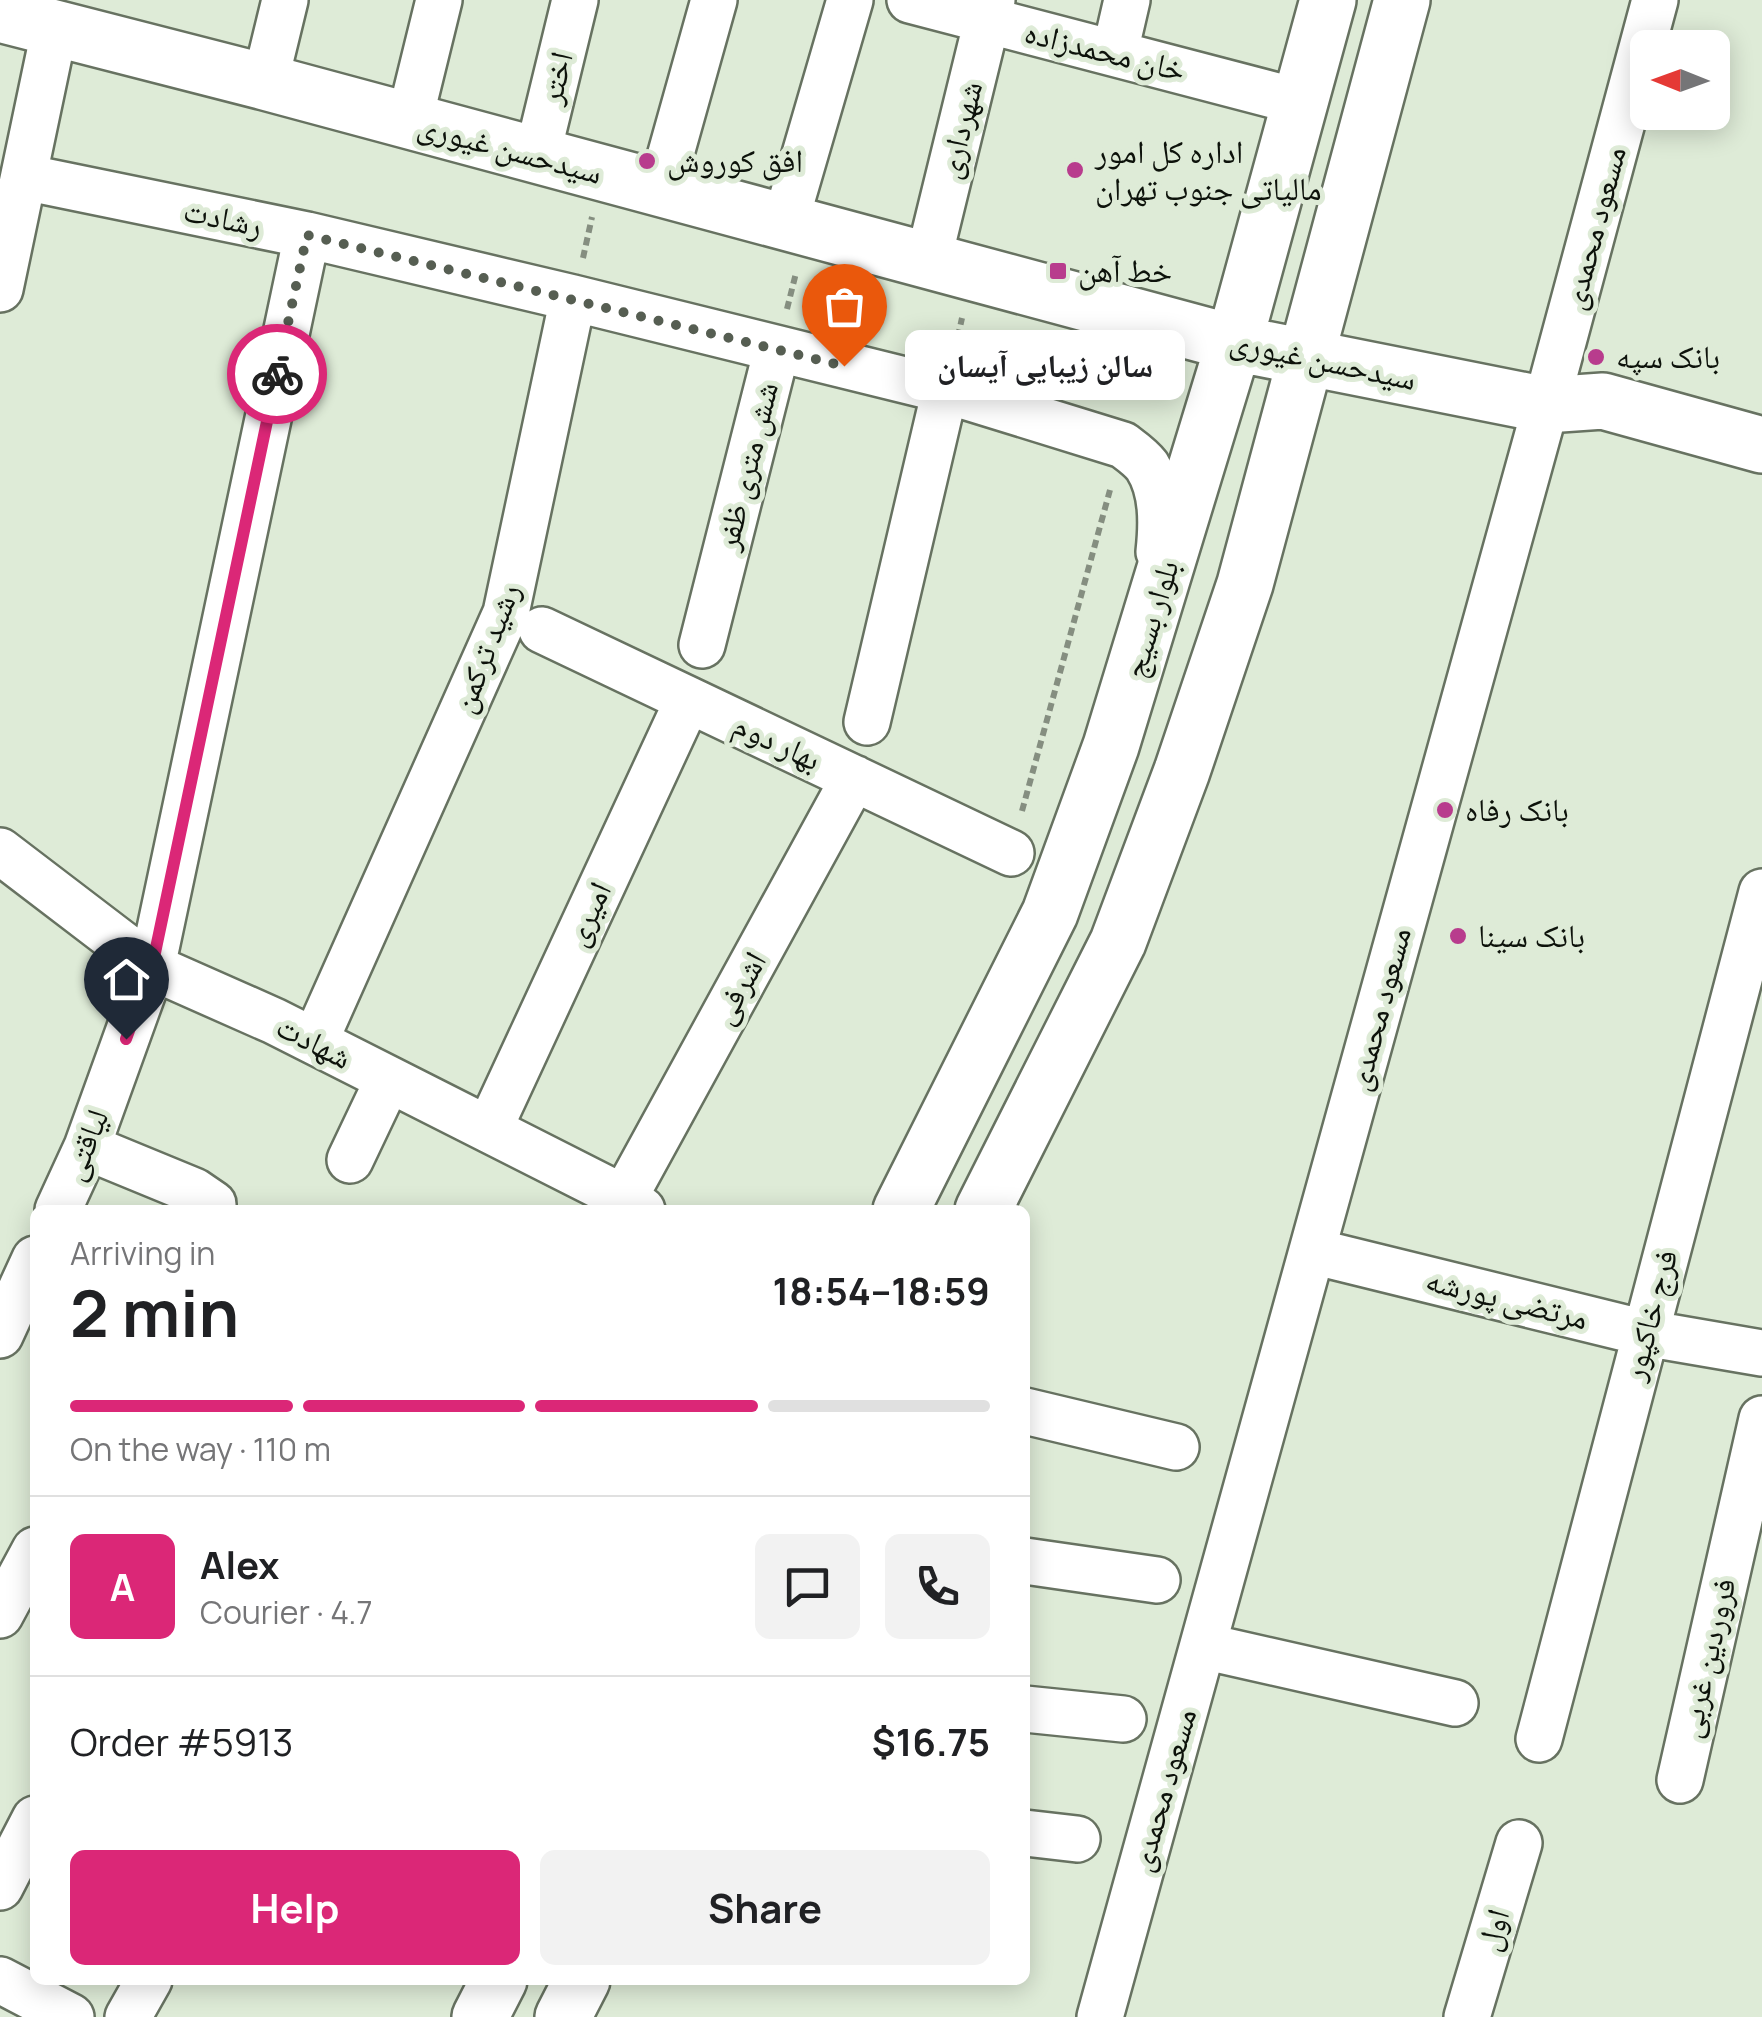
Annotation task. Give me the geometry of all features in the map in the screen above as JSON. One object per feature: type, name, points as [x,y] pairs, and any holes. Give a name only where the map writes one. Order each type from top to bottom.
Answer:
[{"type":"main road","name":"بلوار بسیج","points":[[904,1205],[1050,913],[1111,746],[1234,343],[1328,0]]},
{"type":"main road","points":[[986,1205],[1118,942],[1182,771],[1245,584],[1402,0]]},
{"type":"main road","name":"سیدحسن غیوری","points":[[29,16],[408,122],[1234,343],[1546,405],[1602,401],[1762,444]]},
{"type":"main road","points":[[1261,244],[1331,264]]},
{"type":"main road","name":"سیدحسن غیوری","points":[[1546,405],[1588,436],[1762,484]]},
{"type":"main road","points":[[480,2017],[497,1985]]},
{"type":"main road","points":[[563,2017],[579,1985]]},
{"type":"street","points":[[265,82],[285,0]]},
{"type":"street","points":[[408,122],[439,0]]},
{"type":"street","name":"اختر","points":[[537,156],[575,0]]},
{"type":"street","points":[[661,189],[714,0]]},
{"type":"street","points":[[796,226],[850,0]]},
{"type":"street","name":"خان محمدزاده","points":[[910,0],[989,11],[1114,52],[1300,102]]},
{"type":"street","points":[[1114,52],[1127,0]]},
{"type":"street","name":"مسعود محمدی","points":[[1100,2017],[1656,0]]},
{"type":"street","name":"شهرداری","points":[[950,267],[989,11]]},
{"type":"street","points":[[0,289],[24,177],[29,16]]},
{"type":"street","name":"رشادت","points":[[24,177],[307,235],[574,298],[946,390],[1123,445]]},
{"type":"street","name":"لیاقتی","points":[[60,1205],[87,1147],[152,967],[307,235]]},
{"type":"street","name":"رشید ترکمن","points":[[316,1041],[506,613],[574,298]]},
{"type":"street","name":"شش متری ظفر","points":[[702,644],[777,349]]},
{"type":"street","points":[[868,722],[946,390]]},
{"type":"street","points":[[1123,445],[1146,464],[1159,493],[1161,534],[1155,587],[1138,664]]},
{"type":"street","name":"بهار دوم","points":[[542,630],[1011,853]]},
{"type":"street","name":"امیری","points":[[489,1128],[688,700]]},
{"type":"street","name":"اشرفی","points":[[633,1204],[854,778]]},
{"type":"street","name":"شهادت","points":[[0,851],[152,967],[316,1041],[633,1204]]},
{"type":"street","name":"فرج خاکپور","points":[[1538,1739],[1762,892]]},
{"type":"street","points":[[350,1160],[388,1080]]},
{"type":"street","points":[[87,1147],[194,1191],[214,1205]]},
{"type":"street","name":"مرتضی پورشه","points":[[1312,1251],[1645,1332],[1762,1352]]},
{"type":"street","points":[[0,1334],[30,1270]]},
{"type":"street","points":[[1030,1412],[1176,1447]]},
{"type":"street","name":"فروردین غربی","points":[[1680,1780],[1762,1419]]},
{"type":"street","points":[[0,1614],[30,1559]]},
{"type":"street","points":[[1030,1561],[1157,1580]]},
{"type":"street","points":[[1203,1646],[1455,1703]]},
{"type":"street","points":[[1030,1709],[1123,1718]]},
{"type":"street","points":[[0,1887],[30,1829]]},
{"type":"street","points":[[1030,1834],[1077,1839]]},
{"type":"street","name":"اول","points":[[1467,2017],[1519,1843]]},
{"type":"street","points":[[0,1980],[71,2017]]},
{"type":"street","points":[[128,2017],[145,1985]]},
{"type":"path","points":[[574,298],[602,174]]},
{"type":"path","name":"شش متری ظفر","points":[[777,349],[796,226]]},
{"type":"path","points":[[946,390],[950,267]]},
{"type":"path","points":[[1011,853],[1123,445]]},
{"type":"way so far","points":[[277,374],[307,235],[844,366]]},
{"type":"place","name":"افق کوروش","points":[[647,161]]},
{"type":"place","name":"اداره کل امور مالیاتی جنوب تهران","points":[[1075,170]]},
{"type":"place","name":"خط آهن","points":[[1058,271]]},
{"type":"place","name":"بانک سپه","points":[[1596,357]]},
{"type":"place","name":"سالن زیبایی آیسان","points":[[844,366]]},
{"type":"place","name":"بانک رفاه","points":[[1445,810]]},
{"type":"place","name":"بانک سینا","points":[[1458,936]]},
{"type":"route","points":[[126,1039],[152,967],[277,374]]}]
